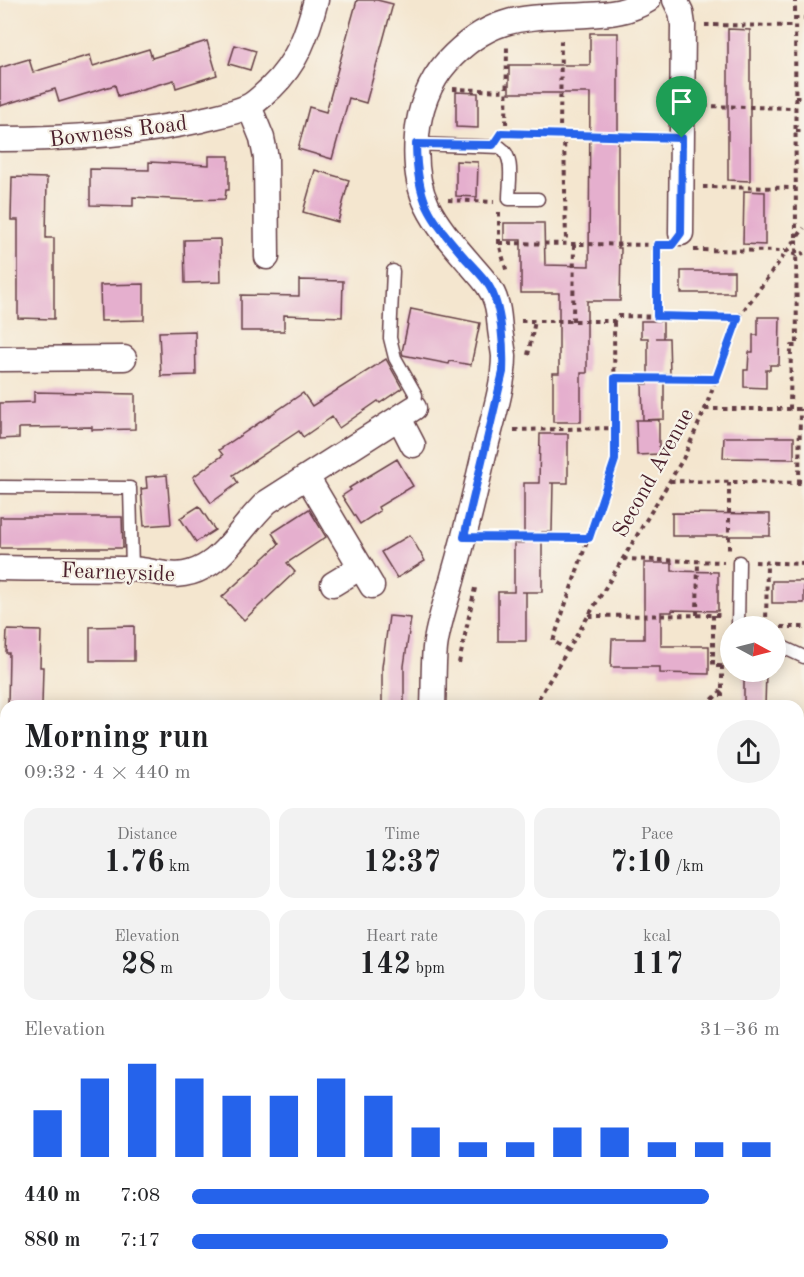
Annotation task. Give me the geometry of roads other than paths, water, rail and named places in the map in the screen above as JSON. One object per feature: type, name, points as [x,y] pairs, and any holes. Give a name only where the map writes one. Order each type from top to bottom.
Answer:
[{"type":"street","name":"Bowness Road","points":[[0,139],[62,139],[136,132],[197,121],[249,105],[278,82],[296,58],[304,42],[316,0]]},
{"type":"street","points":[[433,700],[436,641],[490,430],[503,372],[504,355],[496,302],[489,286],[441,230],[422,198],[416,171],[416,144],[422,105],[445,64],[464,45],[481,33],[520,18],[616,14],[639,6],[648,0]]},
{"type":"street","points":[[675,0],[681,12],[683,25],[682,187],[676,239]]},
{"type":"street","points":[[249,105],[262,138],[266,158],[267,257]]},
{"type":"street","points":[[0,359],[124,358]]},
{"type":"street","points":[[407,413],[413,445]]},
{"type":"street","name":"Fearneyside","points":[[0,568],[132,569],[172,576],[187,574],[205,567],[219,555],[267,502],[407,413]]},
{"type":"street","points":[[307,477],[366,577],[333,584]]},
{"type":"lane","points":[[416,144],[493,145],[506,151],[509,159],[509,199],[538,199]]},
{"type":"lane","points":[[393,271],[391,348],[416,395],[407,413]]},
{"type":"lane","points":[[0,487],[130,488],[132,569]]},
{"type":"lane","points":[[734,562],[738,616]]},
{"type":"lane","points":[[786,649],[804,657]]}]
